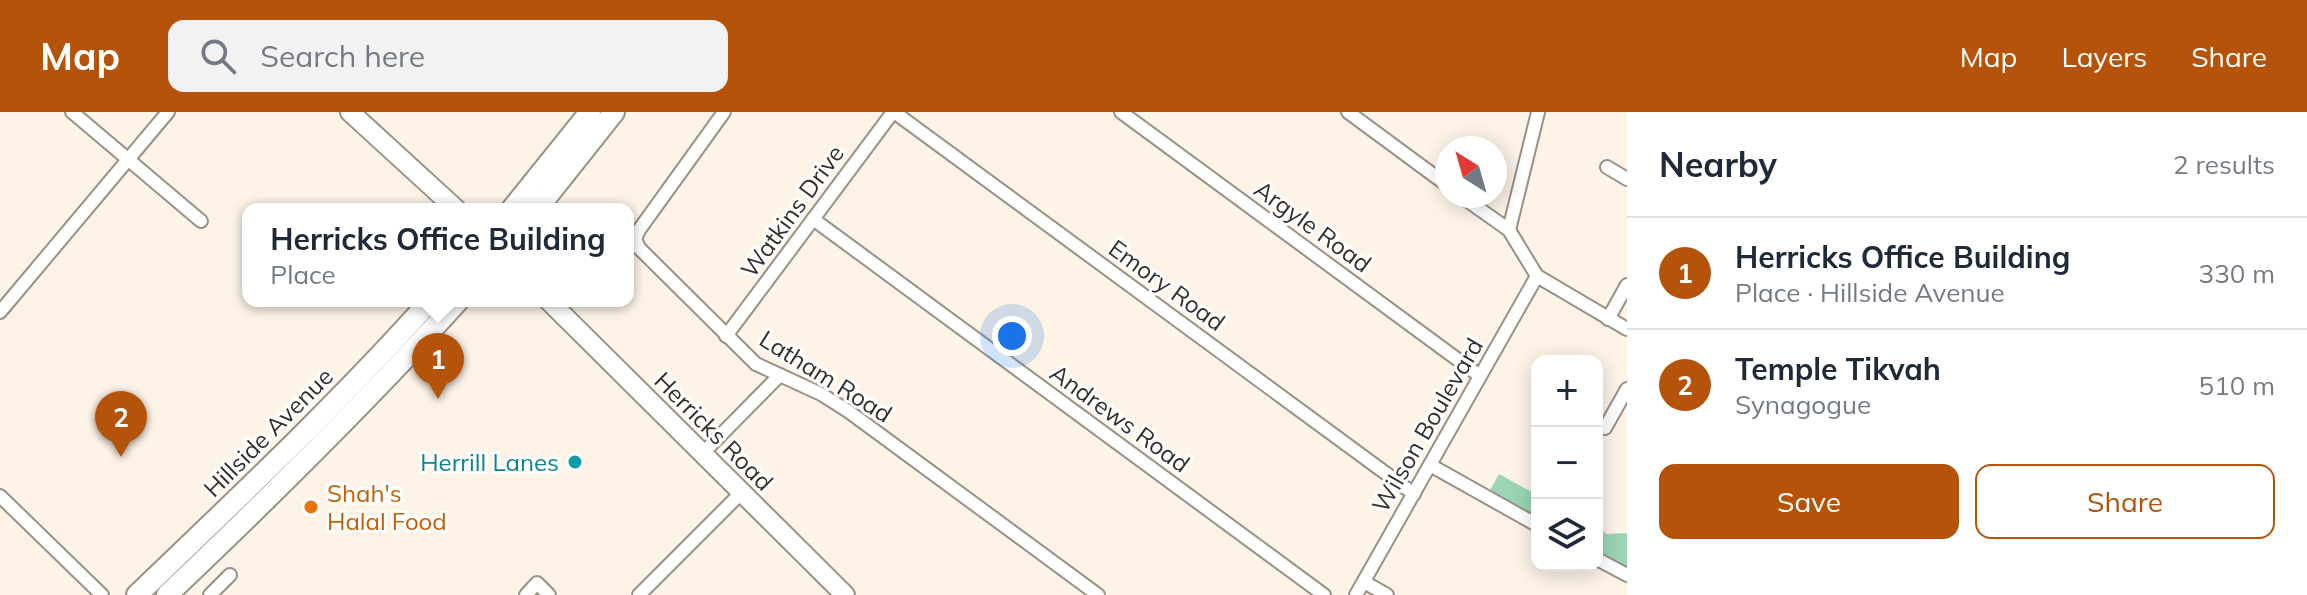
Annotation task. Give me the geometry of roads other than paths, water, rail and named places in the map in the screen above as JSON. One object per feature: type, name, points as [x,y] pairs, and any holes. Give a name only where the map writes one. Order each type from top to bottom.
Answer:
[{"type":"main road","points":[[350,112],[449,203]]},
{"type":"main road","points":[[517,203],[590,112]]},
{"type":"main road","points":[[542,203],[614,112]]},
{"type":"main road","name":"Hillside Avenue","points":[[155,592],[425,307]]},
{"type":"main road","name":"Hillside Avenue","points":[[155,592],[325,443],[453,307]]},
{"type":"main road","name":"Herricks Road","points":[[555,307],[845,595]]},
{"type":"street","points":[[72,112],[201,221]]},
{"type":"street","points":[[0,312],[168,112]]},
{"type":"street","name":"Latham Road","points":[[724,112],[635,239],[639,248],[756,364],[821,394],[848,411],[1098,595]]},
{"type":"street","name":"Watkins Drive","points":[[726,336],[893,112]]},
{"type":"street","name":"Emory Road","points":[[893,112],[1414,494]]},
{"type":"street","name":"Argyle Road","points":[[1121,112],[1480,376]]},
{"type":"street","points":[[1348,112],[1435,176]]},
{"type":"street","points":[[1509,230],[1538,112]]},
{"type":"street","points":[[1607,167],[1627,179]]},
{"type":"street","points":[[1478,208],[1509,230],[1537,276],[1627,329]]},
{"type":"street","name":"Andrews Road","points":[[813,219],[1324,595]]},
{"type":"street","name":"Wilson Boulevard","points":[[1356,595],[1537,276]]},
{"type":"street","points":[[1608,319],[1627,285]]},
{"type":"street","points":[[703,453],[780,375]]},
{"type":"street","points":[[1605,428],[1627,389]]},
{"type":"street","points":[[1430,465],[1531,522]]},
{"type":"street","points":[[639,595],[742,492]]},
{"type":"street","points":[[0,496],[102,595]]},
{"type":"street","points":[[1603,562],[1627,575]]},
{"type":"street","points":[[210,595],[230,575]]},
{"type":"street","points":[[1364,582],[1387,595]]},
{"type":"street","points":[[526,595],[537,583],[549,595]]},
{"type":"place","name":"Herricks Office Building","points":[[438,399]]},
{"type":"place","name":"Temple Tikvah","points":[[121,457]]},
{"type":"place","name":"Herrill Lanes","points":[[575,462]]},
{"type":"place","name":"Shah's Halal Food","points":[[311,507]]}]
